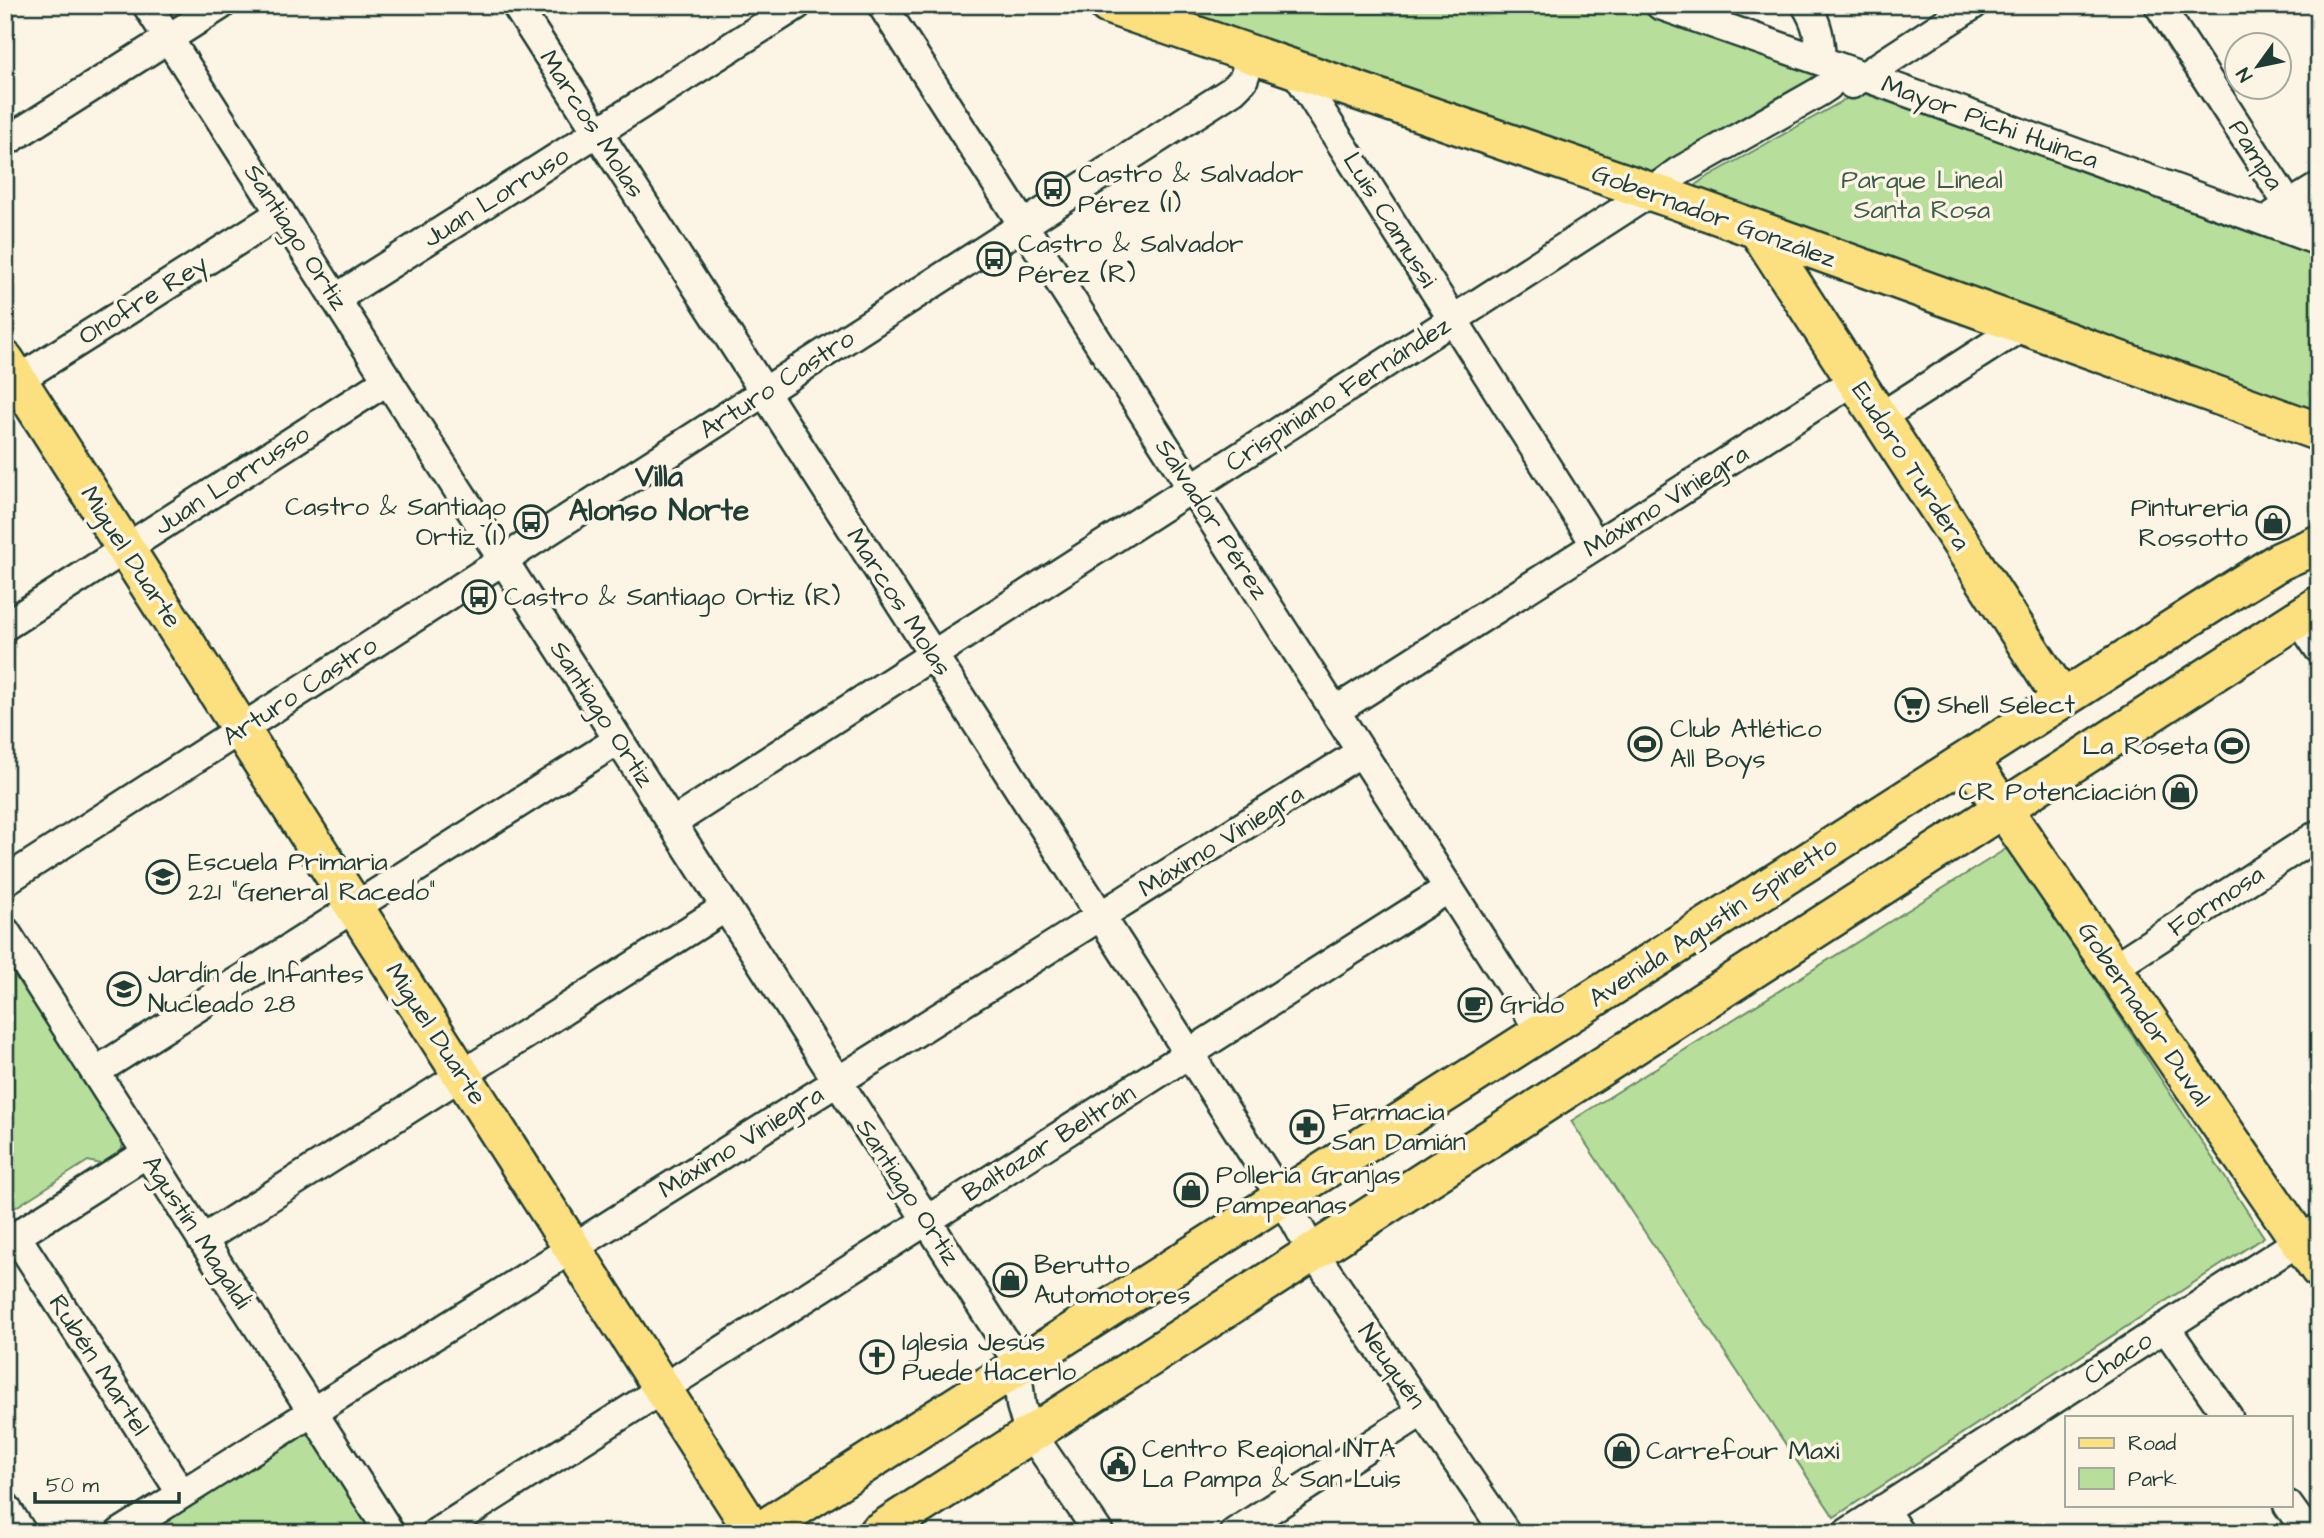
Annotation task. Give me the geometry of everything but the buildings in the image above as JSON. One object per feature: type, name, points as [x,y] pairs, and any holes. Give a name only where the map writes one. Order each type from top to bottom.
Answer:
[{"type":"main road","name":"Gobernador González","points":[[1108,5],[1252,57],[1651,192],[2319,432]]},
{"type":"main road","name":"Eudoro Turdera","points":[[1759,232],[2062,699]]},
{"type":"main road","name":"Miguel Duarte","points":[[9,376],[126,548],[741,1512],[751,1533]]},
{"type":"main road","name":"Avenida Agustín Spinetto","points":[[757,1533],[2260,573],[2319,544]]},
{"type":"main road","points":[[877,1533],[2308,611]]},
{"type":"main road","name":"Gobernador Duval","points":[[1969,759],[2113,968],[2312,1246]]},
{"type":"street","name":"Santiago Ortiz","points":[[147,5],[1010,1350],[1017,1366],[1021,1405],[1031,1434],[1099,1533]]},
{"type":"street","points":[[5,142],[221,5]]},
{"type":"street","name":"Marcos Molas","points":[[516,5],[1281,1198]]},
{"type":"street","name":"Juan Lorruso","points":[[335,299],[797,5]]},
{"type":"street","name":"Salvador Pérez","points":[[882,5],[1541,1032]]},
{"type":"street","name":"Mayor Pichi Huinca","points":[[1660,5],[2277,213]]},
{"type":"street","points":[[1806,5],[1841,68]]},
{"type":"street","name":"Crispiniano Fernández","points":[[672,823],[1651,192],[1673,188],[1692,180],[1833,98],[1841,68],[1973,5]]},
{"type":"street","name":"Pampa","points":[[2160,5],[2277,213],[2312,238]]},
{"type":"street","name":"Arturo Castro","points":[[5,881],[1233,90],[1243,80],[1252,57]]},
{"type":"street","name":"Luis Camussi","points":[[1296,72],[1596,545]]},
{"type":"street","points":[[2277,213],[2319,187]]},
{"type":"street","name":"Onofre Rey","points":[[9,376],[281,213]]},
{"type":"street","points":[[1879,418],[2022,326]]},
{"type":"street","name":"Juan Lorrusso","points":[[5,625],[388,380]]},
{"type":"street","name":"Máximo Viniegra","points":[[1335,711],[1855,380]]},
{"type":"street","points":[[2308,611],[2319,649]]},
{"type":"street","points":[[95,1072],[618,740]]},
{"type":"street","name":"Máximo Viniegra","points":[[120,1533],[1361,752]]},
{"type":"street","name":"Formosa","points":[[2113,968],[2319,834]]},
{"type":"street","name":"Baltazar Beltrán","points":[[436,1533],[1448,888]]},
{"type":"street","points":[[202,1240],[726,907]]},
{"type":"street","name":"Agustín Magaldi","points":[[5,932],[390,1533]]},
{"type":"street","points":[[11,1239],[147,1153]]},
{"type":"street","name":"Neuquén","points":[[1281,1198],[1313,1252],[1506,1533]]},
{"type":"street","name":"Rubén Martel","points":[[11,1239],[182,1494]]},
{"type":"street","name":"Chaco","points":[[1847,1533],[2165,1327],[2312,1246]]},
{"type":"street","points":[[2165,1327],[2227,1416]]},
{"type":"street","points":[[1234,1533],[1423,1411]]},
{"type":"street","points":[[5,1506],[22,1533]]},
{"type":"street","points":[[2289,1506],[2308,1533]]},
{"type":"street","points":[[1883,1509],[1899,1533]]},
{"type":"green space","points":[[1154,5],[1623,5],[1812,71],[1819,81],[1655,178]]},
{"type":"green space","name":"Parque Lineal Santa Rosa","points":[[1863,93],[2319,255],[2319,418],[1696,192],[1697,184],[1702,180],[1848,98]]},
{"type":"green space","points":[[2009,847],[2264,1237],[1834,1517],[1571,1121]]},
{"type":"green space","points":[[5,954],[123,1139],[123,1144],[121,1152],[105,1165],[88,1161],[5,1214]]},
{"type":"green space","points":[[310,1431],[374,1533],[148,1533]]},
{"type":"place","name":"Castro & Salvador Pérez (I)","points":[[1053,189]]},
{"type":"place","name":"Castro & Salvador Pérez (R)","points":[[994,259]]},
{"type":"place","name":"Castro & Santiago Ortiz (I)","points":[[531,522]]},
{"type":"place","name":"Pintureria Rossotto","points":[[2273,523]]},
{"type":"place","name":"Castro & Santiago Ortiz (R)","points":[[479,597]]},
{"type":"place","name":"Shell Select","points":[[1912,705]]},
{"type":"place","name":"Club Atlético All Boys","points":[[1645,744]]},
{"type":"place","name":"La Roseta","points":[[2232,746]]},
{"type":"place","name":"CR Potenciación","points":[[2180,792]]},
{"type":"place","name":"Escuela Primaria 221 \"General Racedo\"","points":[[163,877]]},
{"type":"place","name":"Jardín de Infantes Nucleado 28","points":[[124,989]]},
{"type":"place","name":"Grido","points":[[1475,1005]]},
{"type":"place","name":"Farmacia San Damián","points":[[1307,1127]]},
{"type":"place","name":"Polleria Granjas Pampeanas","points":[[1191,1190]]},
{"type":"place","name":"Berutto Automotores","points":[[1010,1280]]},
{"type":"place","name":"Iglesia Jesús Puede Hacerlo","points":[[877,1357]]},
{"type":"place","name":"Carrefour Maxi","points":[[1622,1451]]},
{"type":"place","name":"Centro Regional INTA La Pampa & San Luis","points":[[1118,1464]]},
{"type":"district","name":"Villa Alonso Norte","points":[[659,494]]}]
